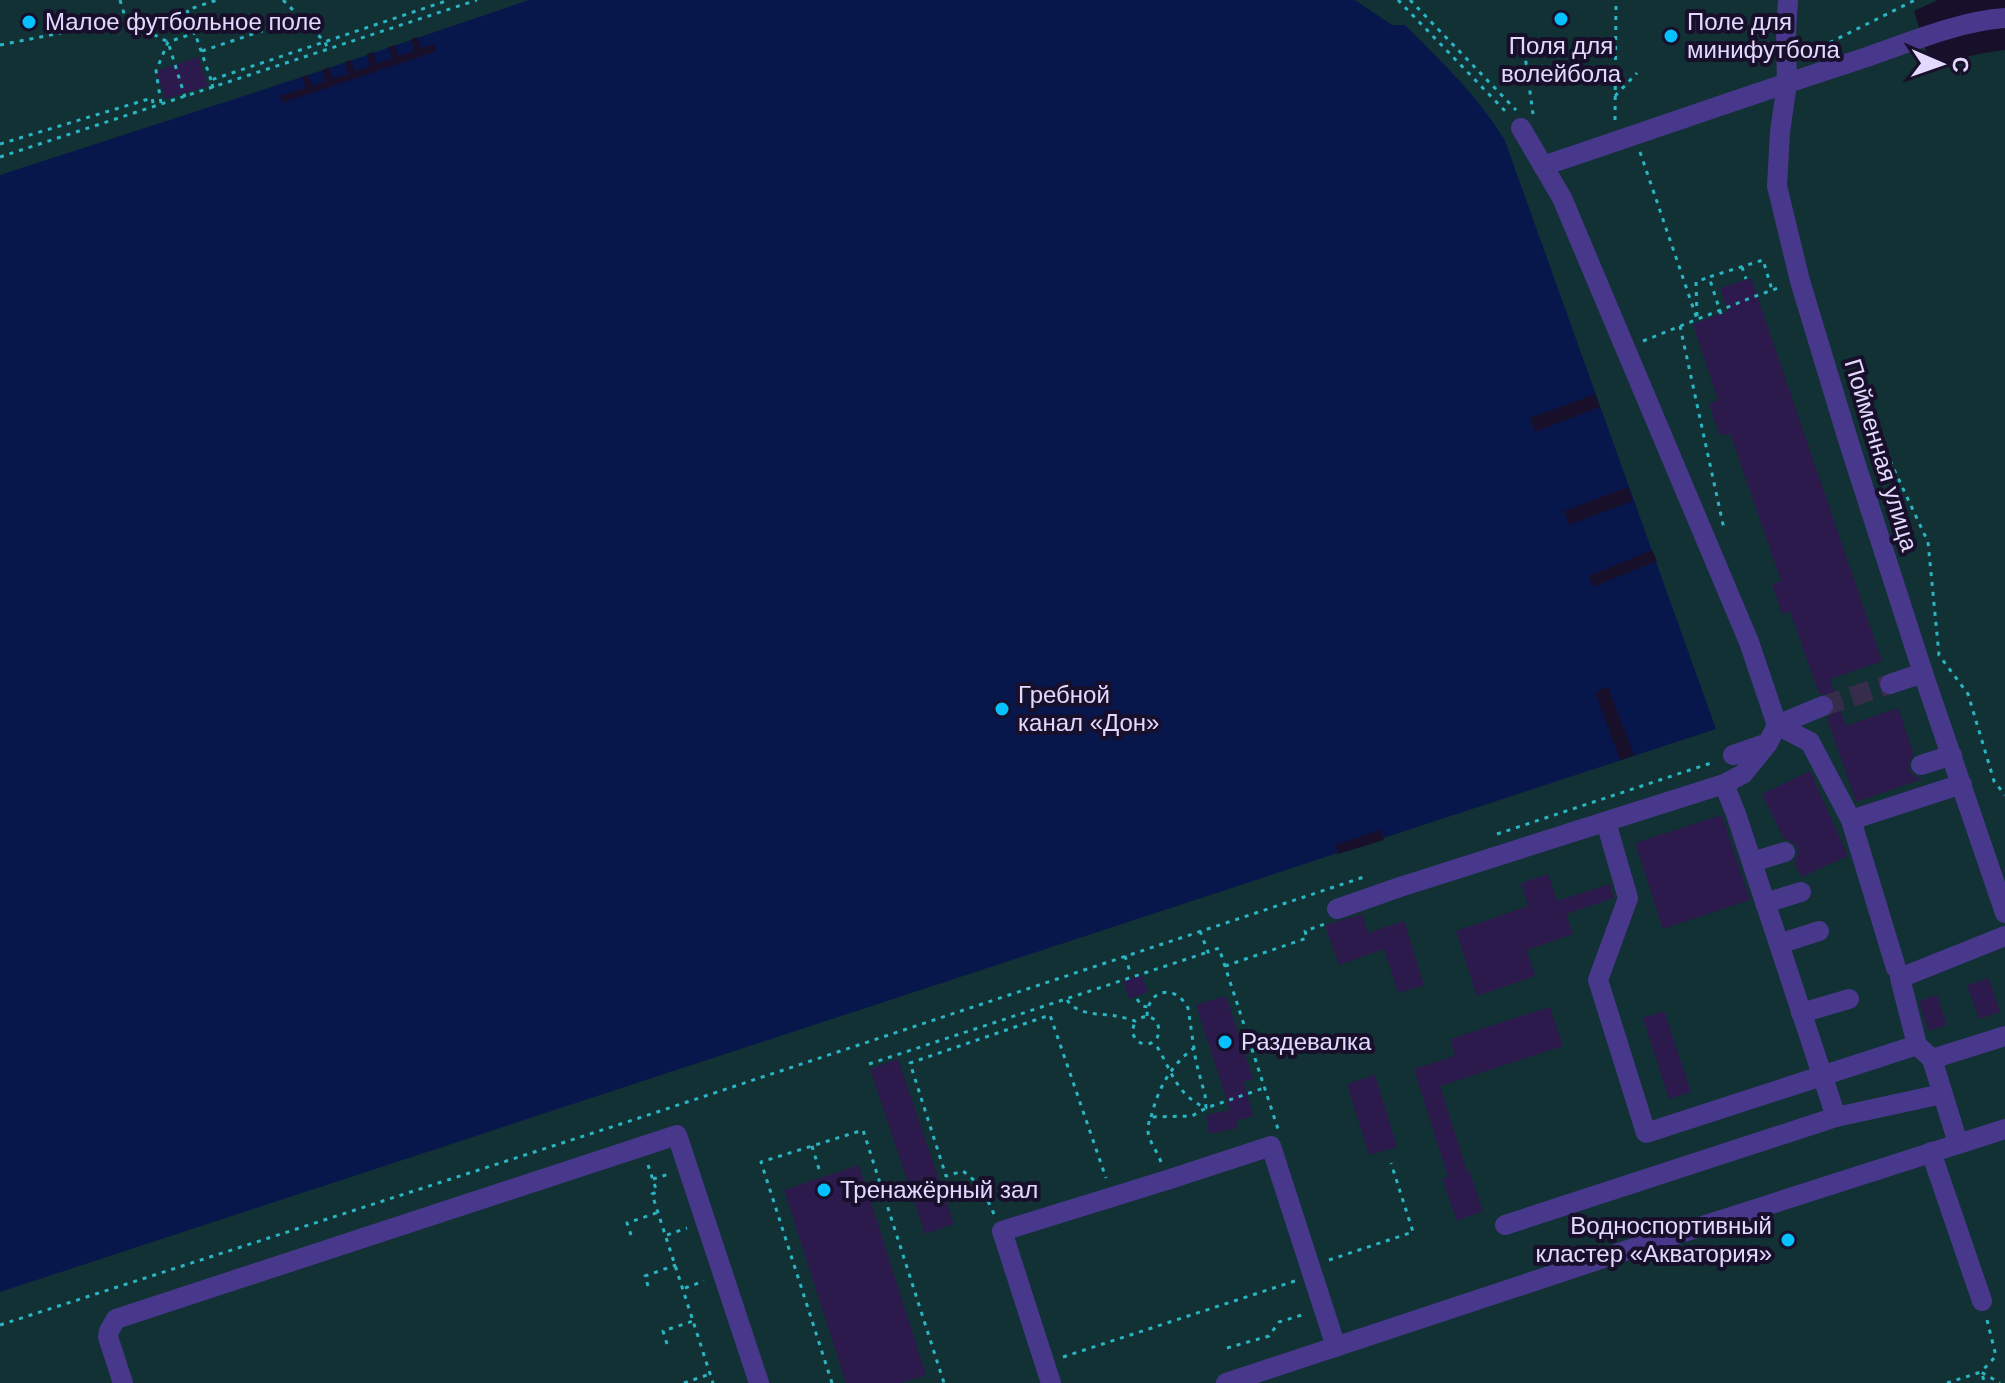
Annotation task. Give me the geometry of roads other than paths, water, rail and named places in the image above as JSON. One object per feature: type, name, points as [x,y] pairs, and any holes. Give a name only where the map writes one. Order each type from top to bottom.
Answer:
[{"type":"street","name":"Пойменная улица","points":[[1788,0],[1787,83],[1777,186],[1800,281],[1849,443],[2005,913]]},
{"type":"street","points":[[1543,166],[1787,83],[1948,31],[1996,19],[2005,7]]},
{"type":"street","points":[[1337,909],[1724,784],[1743,774],[1772,734],[1749,642],[1562,198],[1543,166],[1525,121]]},
{"type":"street","points":[[1890,684],[1923,673]]},
{"type":"street","points":[[1733,755],[1823,706]]},
{"type":"street","points":[[1772,734],[1810,742],[1851,820],[1896,968]]},
{"type":"street","points":[[1921,765],[1952,755]]},
{"type":"street","points":[[1724,784],[1836,1117]]},
{"type":"street","points":[[1851,820],[1962,784]]},
{"type":"street","points":[[1606,822],[1628,898],[1598,980],[1646,1133],[1821,1075],[2005,1036]]},
{"type":"street","points":[[1752,862],[1785,852]]},
{"type":"street","points":[[1765,903],[1801,892]]},
{"type":"street","points":[[1779,944],[1819,931]]},
{"type":"street","points":[[1958,1143],[1900,978],[2005,936]]},
{"type":"street","points":[[1801,1013],[1849,999]]},
{"type":"street","points":[[1505,1225],[1836,1117],[1942,1094]]},
{"type":"street","points":[[1226,1383],[2005,1129]]},
{"type":"street","points":[[123,1383],[108,1337],[116,1319],[677,1135],[759,1383]]},
{"type":"street","points":[[1048,1373],[1002,1231],[1271,1146],[1336,1347]]},
{"type":"street","points":[[1931,1152],[1985,1289]]},
{"type":"tunnel","points":[[1823,706],[1890,684]]},
{"type":"place","name":"Поля для волейбола","points":[[1561,19]]},
{"type":"place","name":"Малое футбольное поле","points":[[29,22]]},
{"type":"place","name":"Поле для минифутбола","points":[[1671,36]]},
{"type":"place","name":"Гребной канал «Дон»","points":[[1002,709]]},
{"type":"place","name":"Раздевалка","points":[[1225,1042]]},
{"type":"place","name":"Тренажёрный зал","points":[[824,1190]]},
{"type":"place","name":"Водноспортивный кластер «Акватория»","points":[[1788,1240]]}]
